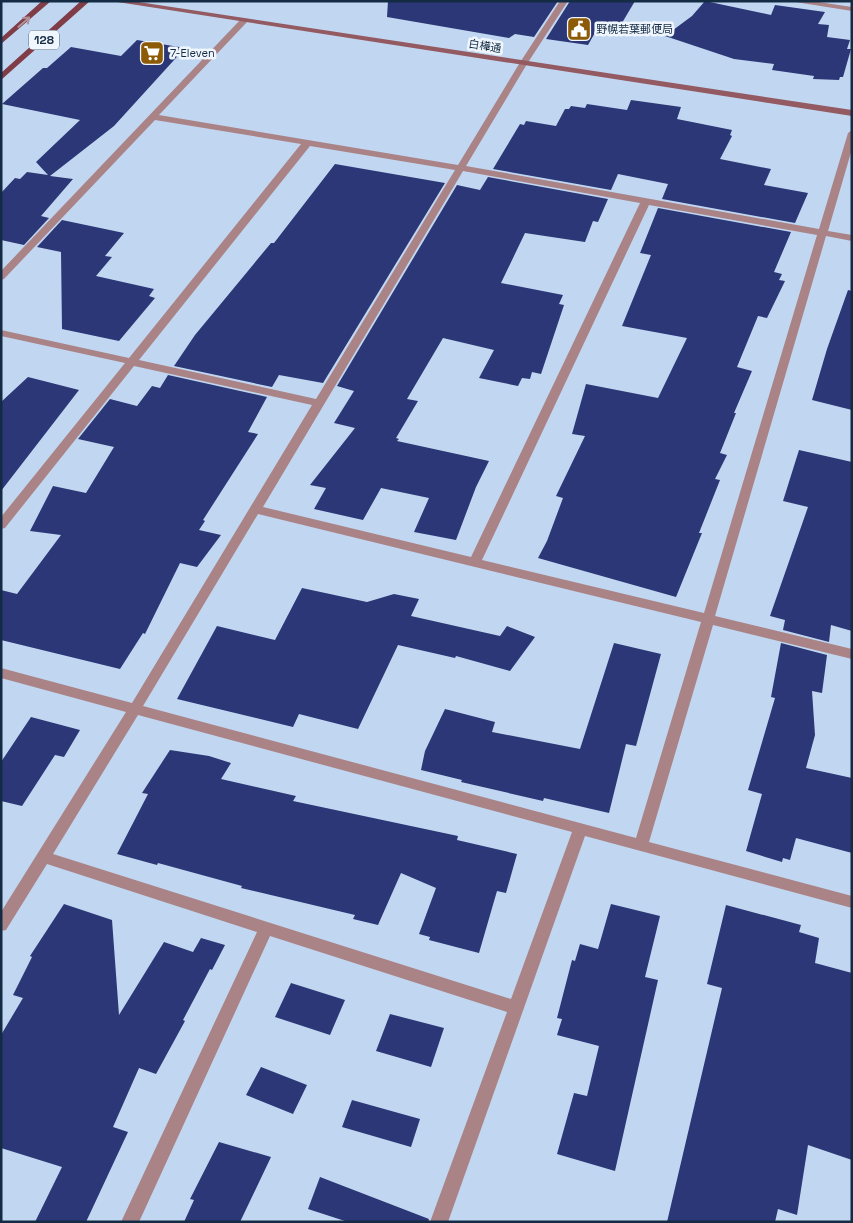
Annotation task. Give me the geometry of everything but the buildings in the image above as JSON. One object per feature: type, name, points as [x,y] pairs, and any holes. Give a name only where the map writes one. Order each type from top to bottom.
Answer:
[{"type":"main road","name":"128","points":[[1,42],[47,1]]},
{"type":"main road","name":"128","points":[[1,78],[86,1]]},
{"type":"main road","name":"白樺通","points":[[115,1],[852,113]]},
{"type":"street","points":[[1,925],[134,709],[523,64],[564,1]]},
{"type":"street","points":[[793,1],[852,10]]},
{"type":"street","points":[[1,277],[244,21]]},
{"type":"street","points":[[153,117],[460,168],[852,238]]},
{"type":"street","points":[[641,846],[852,133]]},
{"type":"street","points":[[1,525],[307,143]]},
{"type":"street","points":[[476,562],[646,201]]},
{"type":"street","points":[[1,333],[319,403]]},
{"type":"street","points":[[255,509],[852,654]]},
{"type":"street","points":[[1,673],[852,902]]},
{"type":"street","points":[[439,1222],[580,830]]},
{"type":"street","points":[[43,857],[516,1008]]},
{"type":"street","points":[[130,1222],[266,928]]},
{"type":"place","name":"野幌若葉郵便局","points":[[579,29]]},
{"type":"place","name":"7-Eleven","points":[[152,53]]}]
